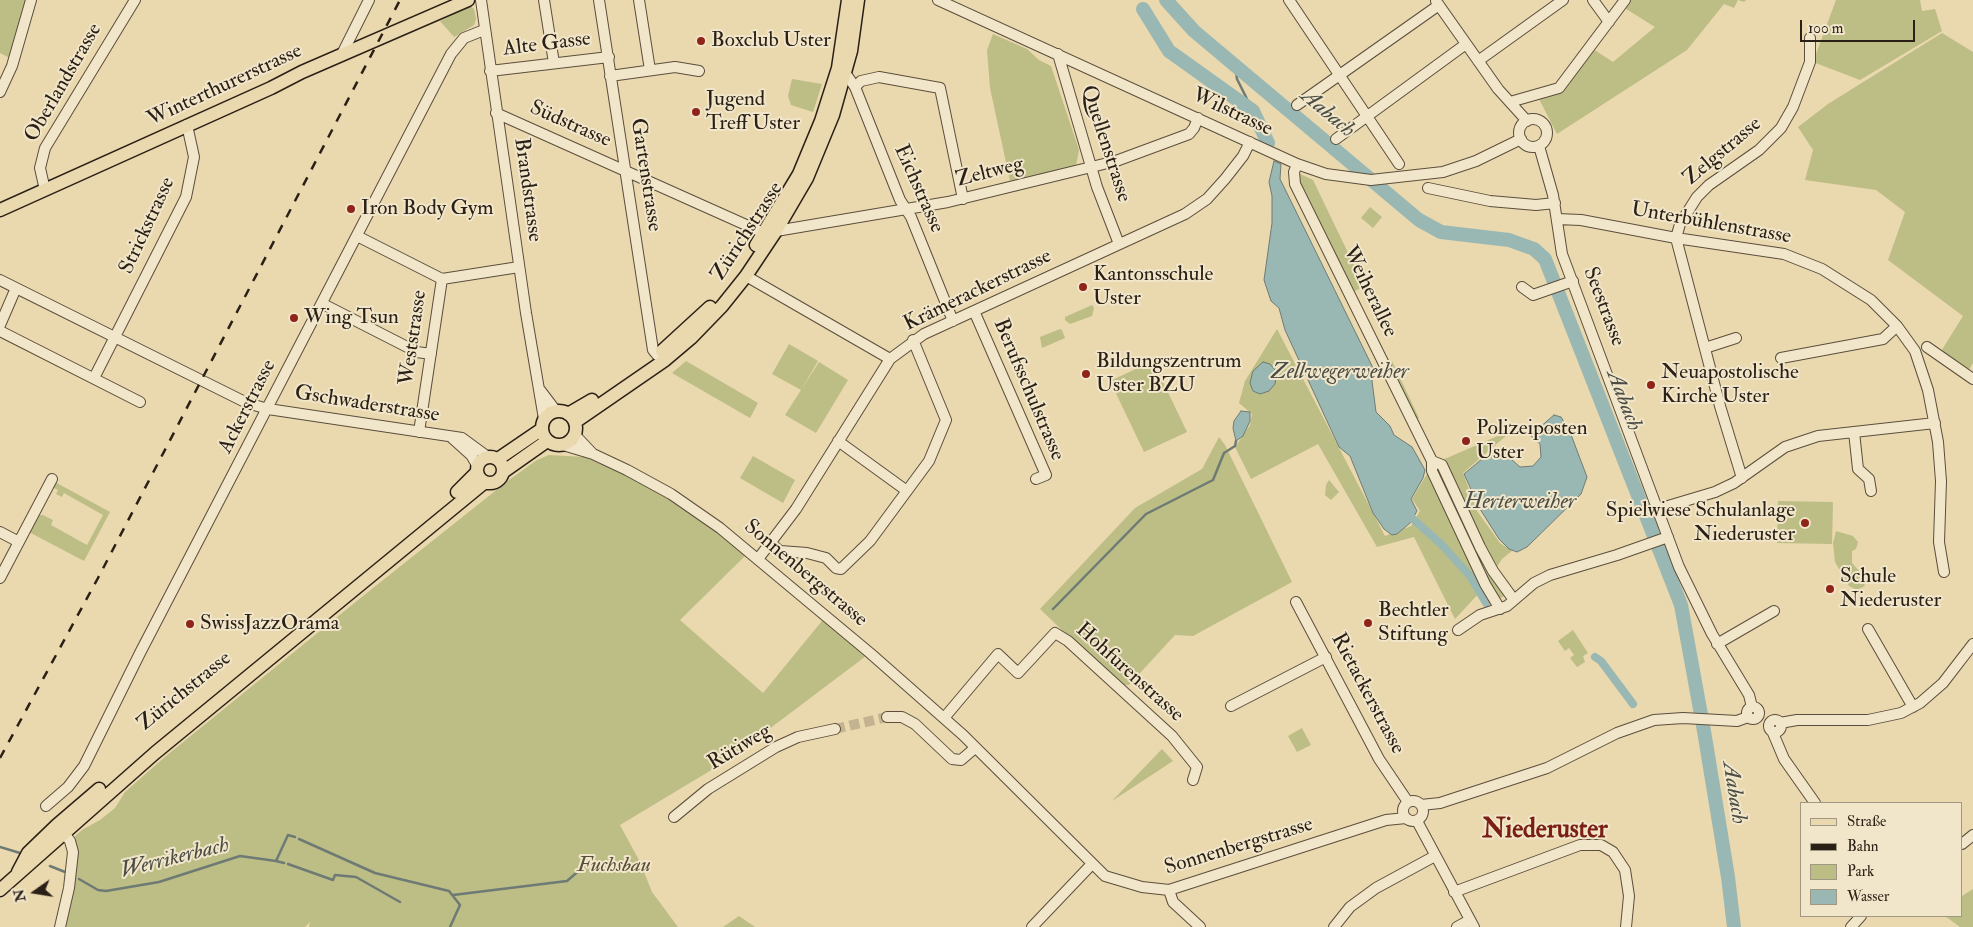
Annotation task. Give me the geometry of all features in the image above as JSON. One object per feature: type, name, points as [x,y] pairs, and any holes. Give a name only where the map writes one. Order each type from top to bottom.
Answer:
[{"type":"main road","name":"Winterthurerstrasse","points":[[0,210],[342,54],[468,0]]},
{"type":"main road","name":"Zürichstrasse","points":[[569,421],[665,360],[691,338],[722,306],[746,276],[799,174],[821,120],[838,68],[848,0]]},
{"type":"main road","name":"Zürichstrasse","points":[[569,421],[657,355],[704,313],[770,232],[807,178],[833,115],[851,81],[858,0]]},
{"type":"main road","points":[[569,421],[571,441],[563,445],[556,445],[547,441],[502,472],[496,482],[479,474],[481,460],[493,458],[543,424],[569,421]]},
{"type":"main road","points":[[543,424],[547,441]]},
{"type":"main road","points":[[493,458],[502,465],[502,472]]},
{"type":"main road","name":"Zürichstrasse","points":[[0,890],[18,872],[28,853],[60,829],[479,474]]},
{"type":"street","points":[[0,92],[12,66],[31,0]]},
{"type":"street","name":"Oberlandstrasse","points":[[45,190],[40,168],[45,148],[135,0]]},
{"type":"street","points":[[342,54],[369,0]]},
{"type":"street","name":"Brandstrasse","points":[[481,0],[496,113],[543,424]]},
{"type":"street","points":[[544,0],[554,64]]},
{"type":"street","name":"Gartenstrasse","points":[[599,0],[654,350],[657,355]]},
{"type":"street","points":[[639,0],[650,70]]},
{"type":"street","name":"Wilstrasse","points":[[938,0],[1297,164],[1326,174],[1357,179],[1383,180],[1443,172],[1462,167],[1521,139]]},
{"type":"street","points":[[1289,0],[1399,164]]},
{"type":"street","points":[[1478,61],[1563,0]]},
{"type":"street","points":[[1593,0],[1609,22]]},
{"type":"street","points":[[1510,102],[1559,88],[1625,0]]},
{"type":"street","points":[[1297,105],[1339,76],[1437,2],[1478,61],[1527,121]]},
{"type":"street","name":"Ackerstrasse","points":[[46,806],[68,787],[84,766],[140,653],[323,304],[451,54],[464,38],[484,30]]},
{"type":"street","name":"Zelgstrasse","points":[[1676,238],[1680,224],[1697,196],[1709,184],[1759,150],[1781,128],[1793,107],[1810,62],[1810,38]]},
{"type":"street","points":[[1336,139],[1466,44]]},
{"type":"street","name":"Quellenstrasse","points":[[1058,54],[1091,166],[1119,244]]},
{"type":"street","name":"Alte Gasse","points":[[490,71],[608,57]]},
{"type":"street","points":[[610,76],[682,67],[699,71]]},
{"type":"street","points":[[851,81],[879,77],[940,88],[963,199]]},
{"type":"street","name":"Eichstrasse","points":[[851,81],[953,321]]},
{"type":"street","name":"Südstrasse","points":[[496,113],[770,232]]},
{"type":"street","name":"Zeltweg","points":[[770,232],[963,199],[1116,161],[1189,134],[1198,118]]},
{"type":"street","points":[[1538,120],[1546,127],[1546,138],[1539,146],[1529,146],[1521,139],[1520,129],[1527,121],[1538,120]]},
{"type":"street","name":"Strickstrasse","points":[[114,337],[186,198],[194,156],[187,125]]},
{"type":"street","name":"Krämerackerstrasse","points":[[758,559],[796,509],[890,359],[913,340],[1185,214],[1207,199],[1243,156],[1250,142]]},
{"type":"street","name":"Seestrasse","points":[[1539,146],[1555,204],[1562,254],[1569,282],[1658,509],[1664,539],[1717,644],[1755,708]]},
{"type":"street","name":"Weiherallee","points":[[1297,164],[1294,172],[1295,184],[1432,462],[1432,471],[1484,584],[1500,608]]},
{"type":"street","points":[[1428,188],[1490,201],[1536,205],[1555,204]]},
{"type":"street","name":"Unterbühlenstrasse","points":[[1557,219],[1580,220],[1676,238],[1784,254],[1822,269],[1870,300],[1897,326],[1915,351],[1928,390],[1935,423],[1941,481],[1939,542],[1944,572]]},
{"type":"street","points":[[358,236],[442,279],[519,267]]},
{"type":"street","points":[[1676,238],[1742,478]]},
{"type":"street","points":[[746,276],[890,359]]},
{"type":"street","name":"Weststrasse","points":[[419,432],[442,279]]},
{"type":"street","name":"Gschwaderstrasse","points":[[0,280],[239,400],[268,409],[462,438],[493,458]]},
{"type":"street","points":[[1522,286],[1533,295],[1569,282]]},
{"type":"street","points":[[0,325],[16,288]]},
{"type":"street","points":[[323,304],[417,352],[431,354]]},
{"type":"street","name":"Berufsschulstrasse","points":[[974,311],[1046,475],[1036,479]]},
{"type":"street","points":[[1781,358],[1883,339],[1897,326]]},
{"type":"street","points":[[0,331],[140,402]]},
{"type":"street","points":[[94,378],[114,337]]},
{"type":"street","points":[[1705,348],[1736,338]]},
{"type":"street","points":[[770,543],[780,551],[826,558],[836,568],[841,569],[870,541],[929,461],[946,420],[913,340]]},
{"type":"street","points":[[1927,347],[1973,379]]},
{"type":"street","name":"Brandstrasse","points":[[538,385],[569,421]]},
{"type":"street","name":"Sonnenbergstrasse","points":[[569,421],[593,454]]},
{"type":"street","points":[[1658,509],[1715,492],[1742,478],[1784,447],[1818,436],[1935,423]]},
{"type":"street","points":[[1854,432],[1858,469],[1869,479],[1871,491]]},
{"type":"street","name":"Gschwaderstrasse","points":[[451,437],[471,455],[479,474]]},
{"type":"street","points":[[838,441],[907,491]]},
{"type":"street","name":"Sonnenbergstrasse","points":[[563,445],[593,454],[671,494],[720,528],[944,718],[1091,865],[1110,879],[1154,890],[1169,890],[1386,820],[1406,811]]},
{"type":"street","name":"Weiherallee","points":[[1432,462],[1442,466],[1480,548],[1493,571],[1514,600]]},
{"type":"street","points":[[0,578],[52,479]]},
{"type":"street","points":[[0,532],[19,542]]},
{"type":"street","points":[[1458,630],[1480,615],[1500,608],[1514,600],[1534,583],[1550,575],[1664,539]]},
{"type":"street","name":"Rietackerstrasse","points":[[1296,602],[1406,811]]},
{"type":"street","points":[[1717,644],[1774,611]]},
{"type":"street","points":[[1868,629],[1912,707]]},
{"type":"street","name":"Hohfurenstrasse","points":[[944,718],[998,654],[1018,673],[1055,633],[1068,641],[1172,736],[1197,767],[1193,780]]},
{"type":"street","points":[[1755,708],[1779,721],[1868,720],[1894,715],[1912,707],[1943,683],[1973,644]]},
{"type":"street","points":[[1231,706],[1326,657]]},
{"type":"street","points":[[1406,811],[1420,813],[1440,803],[1563,762],[1637,725],[1672,718],[1737,721],[1758,716],[1755,708]]},
{"type":"street","points":[[887,717],[902,717],[915,724],[952,759],[961,760],[975,748]]},
{"type":"street","points":[[1750,719],[1771,732],[1784,759],[1814,802]]},
{"type":"street","points":[[1771,732],[1778,731],[1779,721]]},
{"type":"street","name":"Rütiweg","points":[[674,817],[708,789],[776,747],[798,737],[835,729]]},
{"type":"street","points":[[1406,811],[1417,802],[1435,856],[1472,923],[1457,927]]},
{"type":"street","points":[[60,829],[70,841],[72,867],[60,927]]},
{"type":"street","points":[[1963,843],[1973,835]]},
{"type":"street","points":[[1454,892],[1580,845],[1602,845],[1617,856],[1625,870],[1629,896],[1626,927]]},
{"type":"street","points":[[1334,927],[1350,907],[1376,888],[1435,856]]},
{"type":"street","points":[[1032,927],[1091,865]]},
{"type":"street","points":[[1169,890],[1173,902],[1200,927]]},
{"type":"street","points":[[1851,927],[1861,917]]},
{"type":"green space","points":[[0,0],[31,0],[14,60],[0,53]]},
{"type":"green space","points":[[1628,0],[1738,0],[1734,8],[1724,4],[1687,50],[1557,134],[1538,97],[1561,89],[1593,49],[1613,62],[1655,27],[1623,7]]},
{"type":"green space","points":[[1836,0],[1920,0],[1922,11],[1935,9],[1942,31],[1860,80],[1813,62]]},
{"type":"green space","points":[[470,6],[474,9],[476,19],[474,25],[454,37],[440,21]]},
{"type":"green space","points":[[1942,33],[1973,52],[1973,363],[1968,371],[1940,353],[1963,316],[1888,260],[1905,212],[1876,190],[1805,180],[1813,150],[1798,127],[1828,104]]},
{"type":"green space","points":[[993,34],[1027,49],[1039,60],[1051,66],[1079,150],[1076,166],[1010,181],[990,88],[987,50]]},
{"type":"green space","points":[[792,79],[822,84],[813,112],[791,105],[788,96]]},
{"type":"green space","points":[[1298,173],[1313,180],[1364,286],[1352,293],[1300,187]]},
{"type":"green space","points":[[1370,207],[1382,217],[1373,228],[1361,218]]},
{"type":"green space","points":[[1092,305],[1094,308],[1092,316],[1070,324],[1065,320],[1065,317]]},
{"type":"green space","points":[[1060,329],[1065,338],[1042,348],[1040,337]]},
{"type":"green space","points":[[1277,329],[1385,536],[1411,526],[1420,511],[1412,499],[1433,464],[1514,429],[1463,473],[1477,511],[1500,543],[1512,551],[1502,559],[1495,570],[1511,592],[1490,604],[1481,591],[1455,619],[1414,537],[1377,547],[1318,444],[1251,479],[1235,447],[1250,425],[1252,414],[1239,403],[1245,381]]},
{"type":"green space","points":[[789,344],[818,361],[801,390],[772,374]]},
{"type":"green space","points":[[686,361],[758,403],[750,418],[672,373]]},
{"type":"green space","points":[[1153,361],[1187,432],[1144,452],[1110,381]]},
{"type":"green space","points":[[1392,361],[1419,418],[1415,420],[1388,363]]},
{"type":"green space","points":[[819,362],[848,380],[816,433],[785,415]]},
{"type":"green space","points":[[1219,437],[1225,445],[1292,582],[1193,636],[1175,635],[1129,685],[1119,685],[1040,609],[1135,508],[1202,469]]},
{"type":"green space","name":"Fuchsbau","points":[[549,455],[584,457],[622,473],[686,509],[746,555],[680,620],[763,693],[826,616],[870,653],[728,760],[620,825],[640,862],[652,892],[678,927],[309,927],[310,922],[305,927],[60,927],[70,841],[82,830],[100,820],[115,808],[125,792],[166,756],[363,596],[509,480],[537,460]]},
{"type":"green space","points":[[753,456],[795,480],[783,503],[740,478]]},
{"type":"green space","points":[[1329,480],[1339,492],[1331,500],[1325,495],[1326,485]]},
{"type":"green space","points":[[55,482],[110,512],[84,561],[29,532],[38,515],[43,515],[53,520],[51,525],[87,545],[103,515],[64,493],[62,497],[56,494],[58,490],[52,487]]},
{"type":"green space","name":"Spielwiese Schulanlage Niederuster","points":[[1778,501],[1833,502],[1832,544],[1777,543]]},
{"type":"green space","points":[[1836,531],[1853,536],[1858,542],[1856,549],[1852,551],[1852,563],[1860,572],[1865,586],[1857,590],[1849,586],[1835,562],[1833,543]]},
{"type":"green space","points":[[1573,630],[1588,653],[1583,656],[1585,662],[1577,667],[1570,658],[1574,655],[1569,648],[1565,651],[1558,641]]},
{"type":"green space","points":[[1302,728],[1311,745],[1297,752],[1288,736]]},
{"type":"green space","points":[[1162,749],[1173,761],[1112,801]]},
{"type":"green space","points":[[1973,889],[1973,927],[1960,927],[1946,917],[1963,917],[1963,895]]},
{"type":"green space","points":[[739,916],[755,927],[723,927]]},
{"type":"water","name":"Zellwegerweiher","points":[[1274,161],[1281,164],[1280,179],[1375,372],[1372,381],[1376,412],[1390,426],[1394,435],[1412,447],[1425,470],[1423,478],[1411,499],[1417,511],[1410,523],[1397,534],[1392,535],[1384,529],[1373,513],[1350,456],[1339,447],[1285,330],[1279,308],[1271,301],[1264,280],[1272,223],[1272,196],[1269,182]]},
{"type":"water","points":[[1263,362],[1270,364],[1275,370],[1276,377],[1275,384],[1269,391],[1260,394],[1253,391],[1250,383],[1253,371]]},
{"type":"water","points":[[1241,411],[1250,412],[1250,421],[1243,436],[1236,441],[1233,428],[1234,421]]},
{"type":"water","name":"Herterweiher","points":[[1554,415],[1561,417],[1570,432],[1587,477],[1581,494],[1527,547],[1517,552],[1509,549],[1499,539],[1480,509],[1464,474],[1482,459],[1510,449],[1511,459],[1520,467],[1533,466],[1541,457],[1540,444],[1531,436],[1536,434],[1539,428]]},
{"type":"waterway","name":"Aabach","points":[[1166,0],[1194,31],[1419,220],[1441,232],[1509,240],[1534,249],[1545,259],[1681,605],[1704,731],[1728,877],[1734,927]]},
{"type":"waterway","points":[[1143,9],[1169,51],[1253,111],[1268,143]]},
{"type":"waterway","name":"Aabach","points":[[1235,64],[1237,79],[1253,111]]},
{"type":"waterway","points":[[1053,609],[1146,514],[1213,480],[1224,453],[1235,446],[1236,441]]},
{"type":"waterway","points":[[1413,519],[1442,545],[1470,576],[1486,603]]},
{"type":"waterway","points":[[1595,657],[1601,661],[1633,704]]},
{"type":"waterway","name":"Werrikerbach","points":[[79,879],[98,890],[106,891],[159,882],[240,856],[276,861],[288,835],[295,837]]},
{"type":"waterway","name":"Werrikerbach","points":[[299,839],[375,873],[449,891],[460,905],[450,927]]},
{"type":"waterway","name":"Werrikerbach","points":[[0,847],[20,853]]},
{"type":"waterway","points":[[276,861],[284,863]]},
{"type":"waterway","name":"Werrikerbach","points":[[453,895],[567,881],[590,861]]},
{"type":"waterway","points":[[288,864],[333,880],[335,875],[356,877],[400,902]]},
{"type":"waterway","name":"Werrikerbach","points":[[50,866],[65,872]]},
{"type":"tunnel","points":[[835,729],[887,717]]},
{"type":"railway","points":[[0,758],[98,578],[400,0]]},
{"type":"place","name":"Boxclub Uster","points":[[701,41]]},
{"type":"place","name":"Jugend Treff Uster","points":[[696,112]]},
{"type":"place","name":"Iron Body Gym","points":[[351,209]]},
{"type":"place","name":"Kantonsschule Uster","points":[[1083,287]]},
{"type":"place","name":"Wing Tsun","points":[[294,318]]},
{"type":"place","name":"Bildungszentrum Uster BZU","points":[[1086,374]]},
{"type":"place","name":"Neuapostolische Kirche Uster","points":[[1651,385]]},
{"type":"place","name":"Polizeiposten Uster","points":[[1466,441]]},
{"type":"place","name":"Spielwiese Schulanlage Niederuster","points":[[1805,523]]},
{"type":"place","name":"Schule Niederuster","points":[[1830,589]]},
{"type":"place","name":"Bechtler Stiftung","points":[[1368,623]]},
{"type":"place","name":"SwissJazzOrama","points":[[190,624]]},
{"type":"district","name":"Niederuster","points":[[1545,831]]}]
